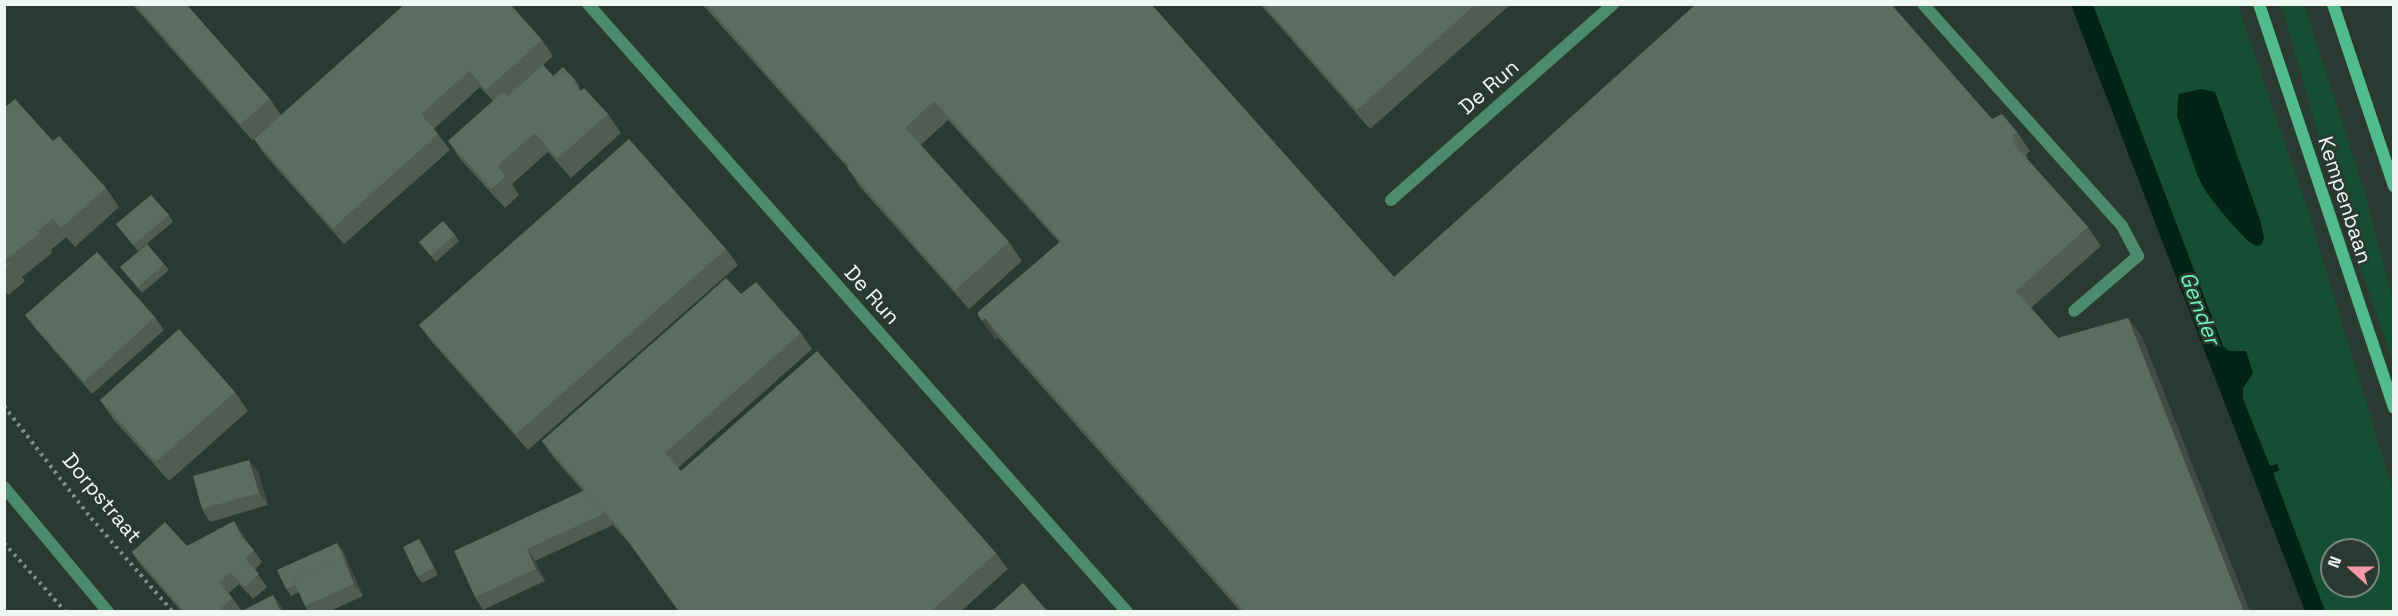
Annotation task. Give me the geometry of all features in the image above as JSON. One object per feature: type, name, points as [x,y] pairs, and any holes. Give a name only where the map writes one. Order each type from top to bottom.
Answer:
[{"type":"main road","name":"Kempenbaan","points":[[2259,4],[2394,408]]},
{"type":"main road","points":[[2333,4],[2394,186]]},
{"type":"street","name":"De Run","points":[[588,4],[1126,612]]},
{"type":"street","name":"De Run","points":[[1391,200],[1613,4]]},
{"type":"street","points":[[1923,4],[2122,226],[2138,256],[2074,310]]},
{"type":"street","points":[[4,487],[108,612]]},
{"type":"path","name":"Dorpstraat","points":[[4,406],[91,518],[173,612]]},
{"type":"path","points":[[4,543],[66,612]]},
{"type":"shaded area","points":[[2093,5],[2238,5],[2309,214],[2393,491],[2393,611],[2325,611],[2320,598],[2380,598],[2380,538],[2320,538],[2320,598],[2273,473],[2279,470],[2277,464],[2270,467],[2243,399],[2243,388],[2253,373],[2246,352],[2229,351],[2223,346]],"holes":[[[2185,91],[2245,180],[2264,238],[2206,192],[2177,116],[2179,94]]]},
{"type":"shaded area","points":[[2281,5],[2304,5],[2365,193],[2393,299],[2393,362],[2338,203]]},
{"type":"water","name":"Gender","points":[[2071,5],[2093,5],[2223,346],[2229,351],[2246,351],[2253,373],[2243,388],[2243,399],[2270,466],[2277,464],[2280,470],[2273,473],[2325,611],[2305,611]]},
{"type":"water","points":[[2201,89],[2215,92],[2260,220],[2264,238],[2261,245],[2256,246],[2248,241],[2230,222],[2206,192],[2198,177],[2177,116],[2179,94]]},
{"type":"building","points":[[135,4],[186,4],[270,99],[241,124]]},
{"type":"building","points":[[405,4],[510,4],[542,40],[486,90],[469,71],[421,114],[438,134],[333,228],[254,139]]},
{"type":"building","points":[[706,4],[1151,4],[1394,277],[1696,4],[1891,4],[1992,119],[2002,114],[2017,132],[2012,136],[2015,139],[2012,142],[2088,227],[2016,291],[2058,338],[2128,318],[2244,612],[1245,612],[985,318],[982,321],[978,315],[978,312],[1061,241],[934,101],[905,128],[1009,242],[955,290]]},
{"type":"building","points":[[1263,4],[1476,4],[1357,110]]},
{"type":"building","points":[[543,65],[554,77],[563,71],[581,91],[584,88],[608,114],[557,159],[535,133],[497,166],[506,176],[491,189],[448,141],[503,92],[508,96]]},
{"type":"building","points":[[563,67],[575,80],[573,82],[563,71],[553,76]]},
{"type":"building","points":[[15,99],[53,141],[59,136],[106,188],[61,228],[53,218],[37,232],[39,234],[4,261],[4,108]]},
{"type":"building","points":[[629,139],[726,249],[516,434],[419,325]]},
{"type":"building","points":[[151,195],[169,215],[133,245],[116,224]]},
{"type":"building","points":[[443,221],[455,235],[431,256],[419,242]]},
{"type":"building","points":[[147,244],[164,264],[138,287],[120,267]]},
{"type":"building","points":[[97,252],[155,317],[84,382],[25,315]]},
{"type":"building","points":[[726,278],[741,294],[756,282],[801,333],[665,453],[681,471],[817,351],[996,553],[930,612],[680,612],[618,527],[542,441]]},
{"type":"building","points":[[179,329],[235,392],[156,462],[100,400]]},
{"type":"building","points":[[249,460],[259,493],[202,509],[193,476]]},
{"type":"building","points":[[585,490],[605,513],[527,549],[536,569],[475,597],[454,551]]},
{"type":"building","points":[[234,521],[242,537],[254,550],[245,559],[259,574],[245,587],[230,572],[219,582],[232,598],[217,612],[185,612],[132,552],[165,522],[187,546]]},
{"type":"building","points":[[419,539],[434,568],[417,576],[403,547]]},
{"type":"building","points":[[337,543],[347,564],[343,558],[293,579],[296,585],[286,589],[277,570]]},
{"type":"building","points":[[343,558],[354,584],[305,606],[293,579]]},
{"type":"building","points":[[1023,583],[1048,612],[991,612]]},
{"type":"building","points":[[273,595],[281,612],[241,612],[242,611]]}]
